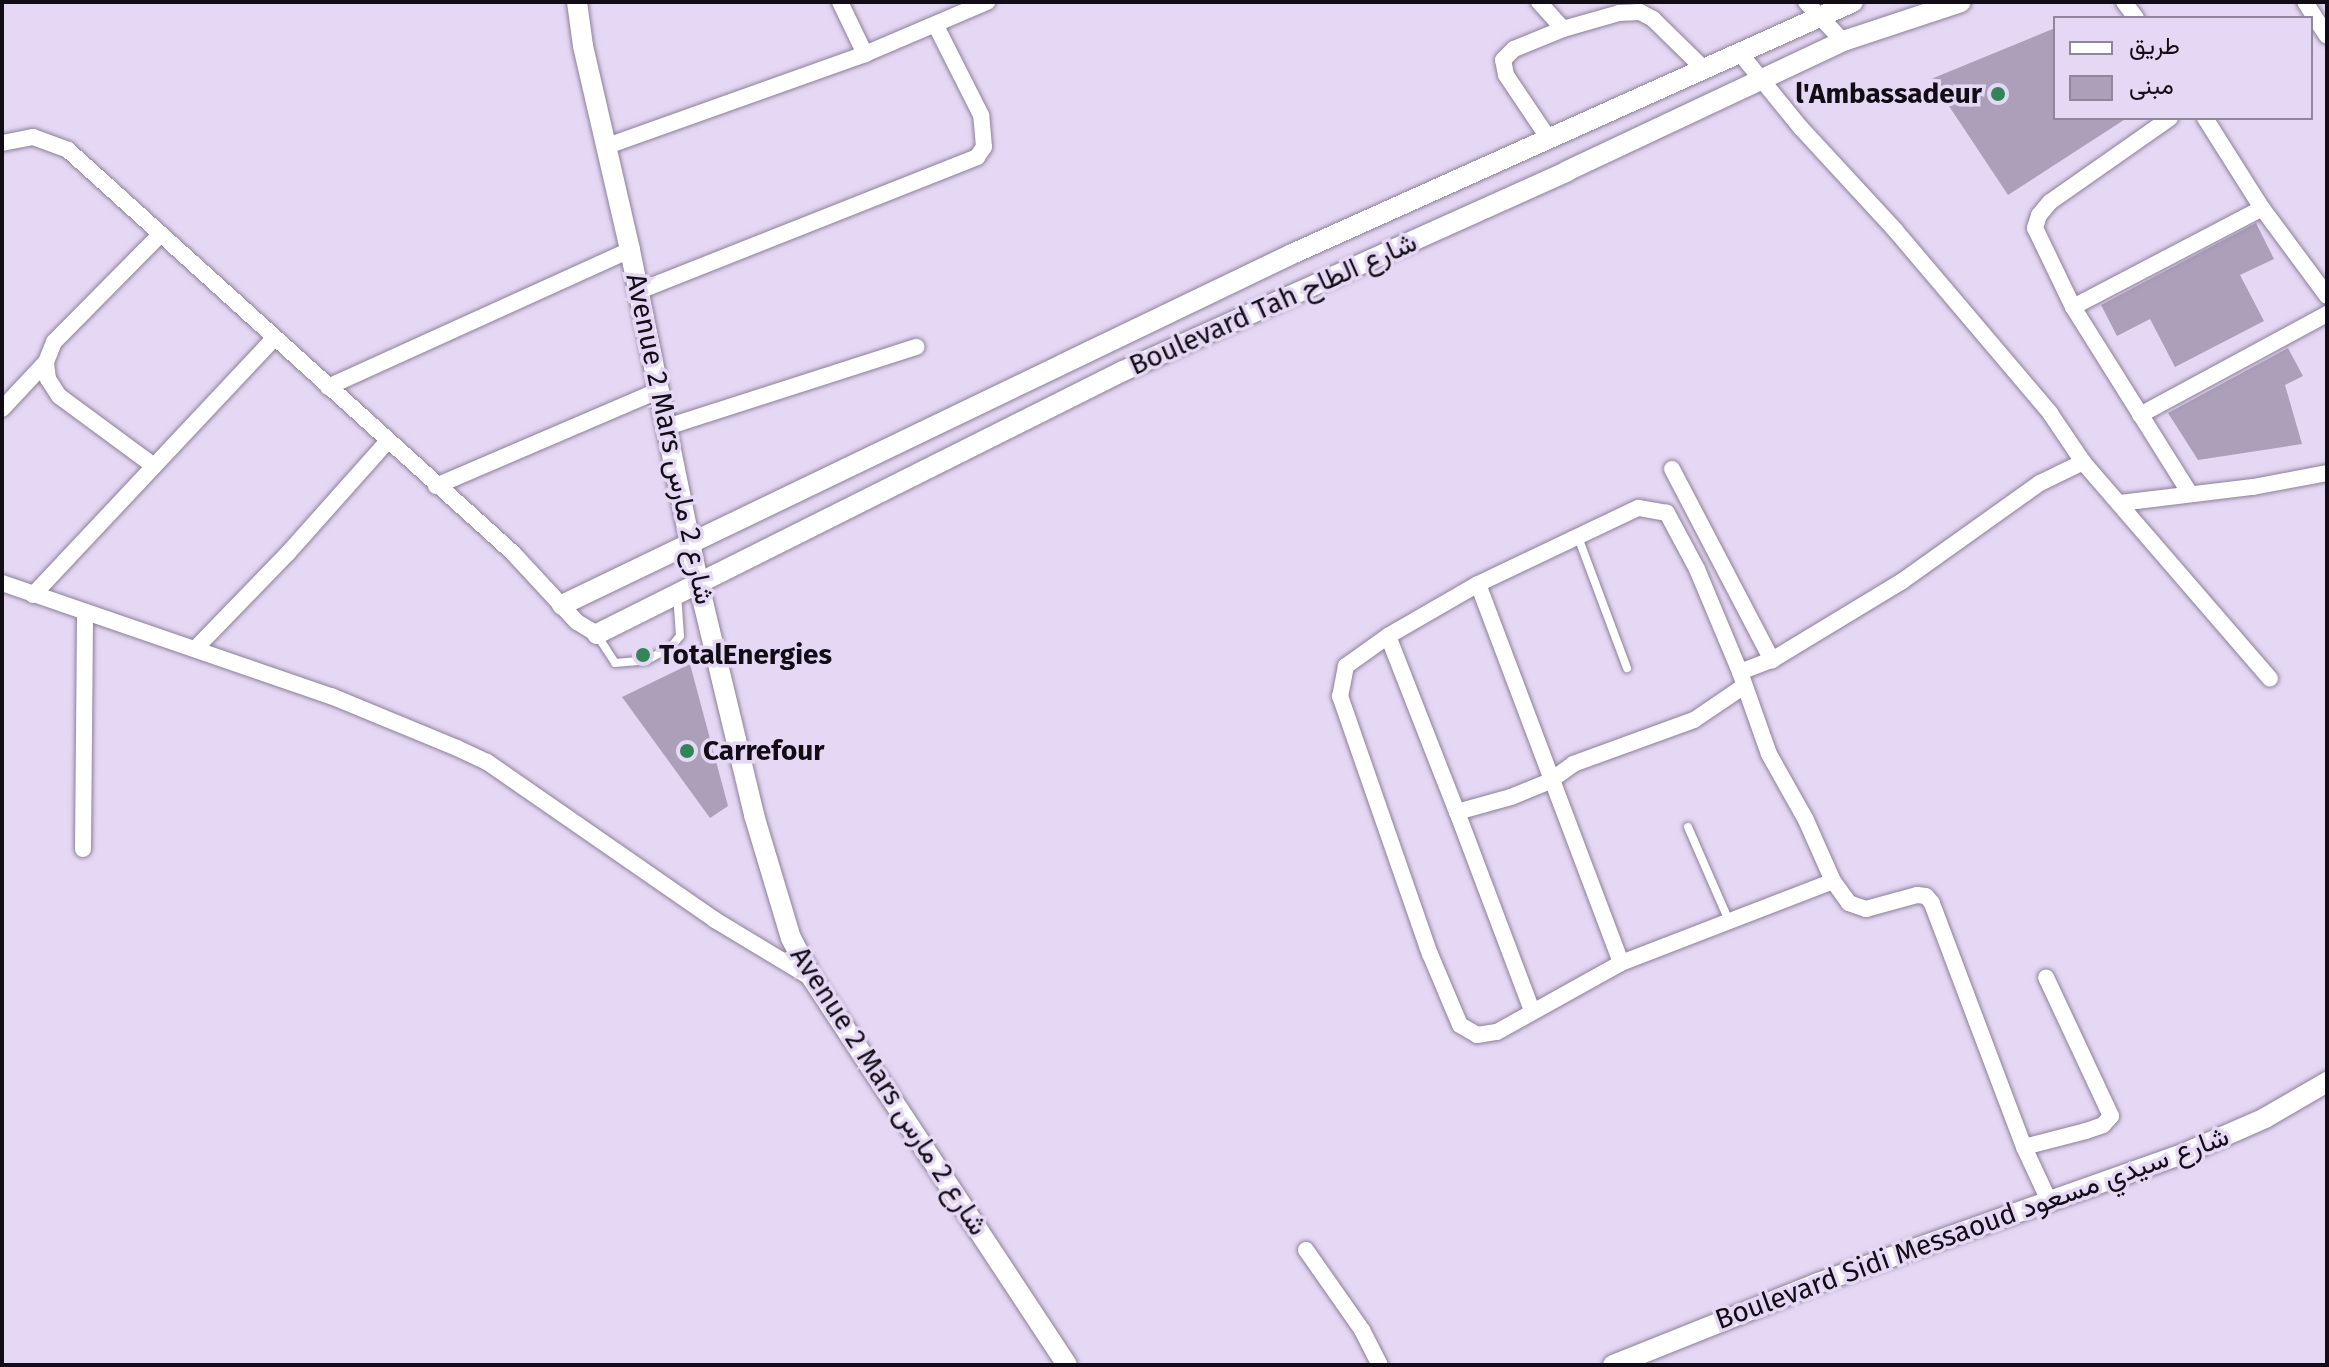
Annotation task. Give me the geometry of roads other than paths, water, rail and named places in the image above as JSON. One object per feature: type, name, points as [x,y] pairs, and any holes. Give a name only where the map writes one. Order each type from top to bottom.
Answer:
[{"type":"street","name":"Avenue 2 Mars شارع 2 مارس","points":[[577,2],[583,46],[639,291],[698,581],[754,815],[791,938],[812,978],[1067,1365]]},
{"type":"street","points":[[840,2],[865,54]]},
{"type":"street","points":[[607,146],[865,54],[987,2]]},
{"type":"street","points":[[1539,2],[1563,29]]},
{"type":"street","name":"Boulevard Tah شارع الطاح","points":[[562,605],[1292,254],[1704,69],[1739,52],[1812,8],[1853,2]]},
{"type":"street","name":"Boulevard Tah شارع الطاح","points":[[597,634],[1123,371],[1567,171],[1843,41],[1961,2]]},
{"type":"street","points":[[2305,2],[2327,36]]},
{"type":"street","points":[[1812,8],[1843,41]]},
{"type":"street","points":[[1549,139],[1512,86],[1503,60],[1514,49],[1563,29],[1619,13],[1640,12],[1653,19],[1704,69]]},
{"type":"street","points":[[639,291],[977,157],[984,147],[981,115],[936,26]]},
{"type":"street","points":[[1739,52],[2050,413],[2083,462],[2270,679]]},
{"type":"street","points":[[2167,120],[2058,197],[2039,215],[2036,235],[2073,307],[2189,492]]},
{"type":"street","points":[[2206,120],[2262,208],[2327,296]]},
{"type":"street","points":[[2,143],[33,137],[68,150],[513,553],[577,622],[597,634]]},
{"type":"street","points":[[2073,307],[2262,208]]},
{"type":"street","points":[[2,409],[46,362],[54,342],[161,234]]},
{"type":"street","points":[[328,387],[630,250]]},
{"type":"street","points":[[2140,415],[2327,314]]},
{"type":"street","points":[[33,595],[274,338]]},
{"type":"street","points":[[667,427],[916,347]]},
{"type":"street","points":[[46,362],[48,379],[59,396],[154,466]]},
{"type":"street","points":[[436,486],[660,390]]},
{"type":"street","points":[[195,649],[387,442]]},
{"type":"street","points":[[1457,812],[1550,781],[1573,764],[1694,720],[1742,679],[1901,582],[2040,483],[2083,462]]},
{"type":"street","points":[[1672,469],[1772,660]]},
{"type":"street","points":[[2120,503],[2189,492],[2253,487],[2327,473]]},
{"type":"street","points":[[1833,881],[1621,963],[1497,1032],[1477,1035],[1460,1025],[1430,954],[1340,696],[1346,666],[1388,636],[1478,584],[1638,508],[1667,513],[1697,569],[1769,754],[1806,820],[1833,881],[1857,909],[1917,895],[1929,899],[2024,1147],[2050,1203]]},
{"type":"street","points":[[2,583],[331,696],[487,762],[715,920],[812,978]]},
{"type":"street","points":[[1478,584],[1621,963]]},
{"type":"street","points":[[83,849],[85,612]]},
{"type":"street","points":[[1388,636],[1532,1011]]},
{"type":"street","points":[[2024,1147],[2103,1125],[2111,1116],[2046,977]]},
{"type":"street","name":"Boulevard Sidi Messaoud شارع سيدي مسعود","points":[[1613,1365],[1818,1283],[2050,1203],[2232,1134],[2327,1082]]},
{"type":"street","points":[[1306,1250],[1362,1330],[1380,1365]]},
{"type":"lane","points":[[1578,537],[1627,668]]},
{"type":"lane","points":[[597,634],[615,663],[647,660],[671,647],[680,636],[676,593]]},
{"type":"lane","points":[[1688,827],[1729,921]]},
{"type":"place","name":"l'Ambassadeur","points":[[1998,94]]},
{"type":"place","name":"TotalEnergies","points":[[643,655]]},
{"type":"place","name":"Carrefour","points":[[687,751]]}]
